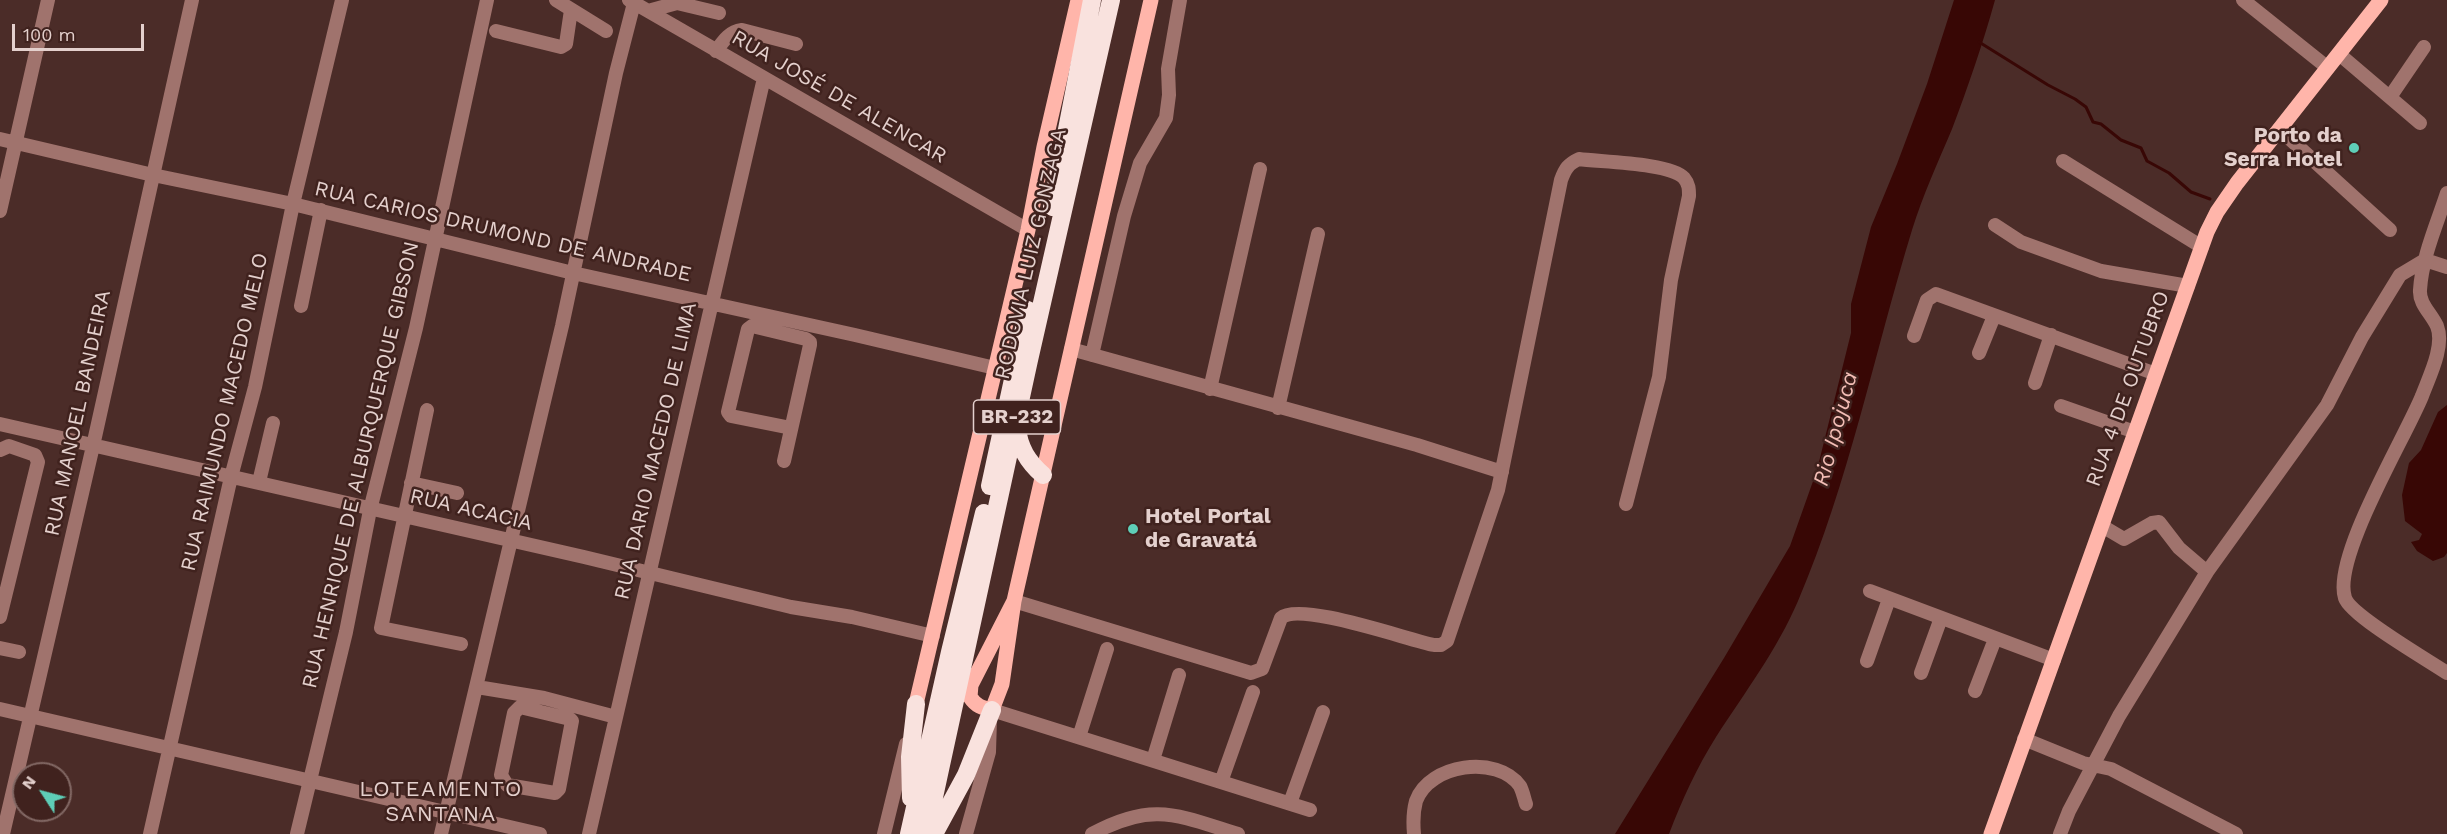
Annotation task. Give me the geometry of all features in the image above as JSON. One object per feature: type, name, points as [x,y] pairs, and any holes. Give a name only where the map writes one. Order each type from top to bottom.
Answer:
[{"type":"highway","name":"RODOVIA LUIZ GONZAGA","points":[[912,825],[1048,228],[1092,0]]},
{"type":"highway","name":"RODOVIA LUIZ GONZAGA","points":[[927,834],[1111,0]]},
{"type":"highway","points":[[1016,423],[1018,439],[1024,454],[1030,464],[1043,475]]},
{"type":"highway","points":[[912,825],[910,758],[916,704]]},
{"type":"highway","points":[[934,834],[966,776],[991,713]]},
{"type":"main road","points":[[916,704],[1028,230],[1044,147],[1078,0]]},
{"type":"main road","points":[[1014,601],[971,685],[970,697],[975,704],[991,713],[1002,684],[1014,601],[1151,0]]},
{"type":"main road","name":"RUA 4 DE OUTUBRO","points":[[1991,834],[2202,247],[2217,212],[2381,0]]},
{"type":"street","points":[[0,211],[48,0]]},
{"type":"street","name":"RUA MANOEL BANDEIRA","points":[[3,834],[93,446],[192,0]]},
{"type":"street","name":"RUA RAIMUNDO MACEDO MELO","points":[[150,834],[231,477],[255,387],[293,204],[342,0]]},
{"type":"street","name":"RUA HENRIQUE DE ALBURQUERQUE GIBSON","points":[[297,834],[346,632],[370,510],[416,328],[487,0]]},
{"type":"street","points":[[556,0],[606,31]]},
{"type":"street","points":[[1092,355],[1124,216],[1140,163],[1166,118],[1169,95],[1168,69],[1180,0]]},
{"type":"street","points":[[2243,0],[2328,68]]},
{"type":"street","points":[[441,834],[573,273],[632,2]]},
{"type":"street","name":"RUA JOSÉ DE ALENCAR","points":[[632,2],[1028,230]]},
{"type":"street","points":[[648,11],[677,3],[719,13]]},
{"type":"street","points":[[496,31],[561,47],[566,44],[571,10]]},
{"type":"street","points":[[716,51],[734,31],[742,30],[796,44]]},
{"type":"street","points":[[2390,97],[2424,47]]},
{"type":"street","points":[[2339,54],[2420,123]]},
{"type":"street","name":"RUA DARIO MACEDO DE LIMA","points":[[589,834],[764,78]]},
{"type":"street","points":[[2279,129],[2391,230]]},
{"type":"street","name":"RUA CARIOS DRUMOND DE ANDRADE","points":[[0,139],[153,175],[321,210],[573,273],[712,303],[782,326],[995,368]]},
{"type":"street","points":[[1014,601],[1251,673],[1262,669],[1281,618],[1293,614],[1333,618],[1441,645],[1447,640],[1452,630],[1502,472],[1565,170],[1579,159],[1665,168],[1683,177],[1689,185],[1689,196],[1671,280],[1659,377],[1626,504]]},
{"type":"street","points":[[2063,160],[2202,247]]},
{"type":"street","points":[[1210,388],[1260,169]]},
{"type":"street","points":[[2447,193],[2425,260],[2420,296],[2437,326],[2439,343],[2421,398],[2361,523],[2344,570],[2343,586],[2345,600],[2351,607],[2371,623],[2447,673]]},
{"type":"street","points":[[301,306],[321,210]]},
{"type":"street","points":[[1995,225],[2021,242],[2102,271],[2188,286]]},
{"type":"street","points":[[1278,408],[1318,234]]},
{"type":"street","points":[[2060,834],[2093,764],[2131,694],[2208,572],[2327,405],[2362,337],[2400,275],[2425,260],[2447,267]]},
{"type":"street","points":[[1914,336],[1927,300],[1936,294],[2156,374]]},
{"type":"street","points":[[1979,353],[1994,316]]},
{"type":"street","points":[[784,461],[810,345],[806,339],[782,326],[755,326],[748,329],[728,410],[731,416],[791,428]]},
{"type":"street","points":[[2035,383],[2051,335]]},
{"type":"street","points":[[1071,349],[1417,445],[1502,472]]},
{"type":"street","points":[[2061,406],[2135,432]]},
{"type":"street","points":[[427,410],[381,628],[461,644]]},
{"type":"street","points":[[259,482],[273,423]]},
{"type":"street","name":"RUA ACACIA","points":[[0,424],[259,482],[791,608],[852,617],[933,636]]},
{"type":"street","points":[[0,450],[9,446],[35,454],[38,462],[0,617]]},
{"type":"street","points":[[411,483],[457,492]]},
{"type":"street","points":[[2102,526],[2124,539],[2156,521],[2159,522],[2179,548],[2208,572]]},
{"type":"street","points":[[1870,591],[2054,660]]},
{"type":"street","points":[[1867,661],[1889,599]]},
{"type":"street","points":[[1921,673],[1941,618]]},
{"type":"street","points":[[1975,691],[1995,639]]},
{"type":"street","points":[[0,648],[19,651]]},
{"type":"street","points":[[1079,737],[1107,649]]},
{"type":"street","points":[[1153,760],[1179,675]]},
{"type":"street","points":[[477,687],[544,698],[616,717]]},
{"type":"street","points":[[1221,782],[1253,692]]},
{"type":"street","points":[[543,712],[544,698]]},
{"type":"street","points":[[884,834],[916,704]]},
{"type":"street","points":[[520,707],[543,712],[570,719],[573,725],[559,789],[551,793],[507,784],[501,775],[515,710],[520,707]]},
{"type":"street","points":[[0,709],[540,834]]},
{"type":"street","points":[[1290,803],[1323,712]]},
{"type":"street","points":[[966,834],[989,752],[991,713],[1079,737],[1310,810]]},
{"type":"street","points":[[2024,739],[2083,763],[2111,769],[2236,834]]},
{"type":"street","points":[[1414,834],[1416,801],[1424,787],[1437,777],[1451,771],[1467,768],[1492,768],[1510,777],[1520,786],[1526,804]]},
{"type":"street","points":[[1092,834],[1113,822],[1131,816],[1157,813],[1175,814],[1238,834]]},
{"type":"water","name":"Rio Ipojuca","points":[[1954,0],[1995,0],[1964,97],[1912,230],[1832,510],[1798,601],[1770,654],[1702,760],[1669,834],[1615,834],[1790,546],[1817,470],[1851,333],[1851,304],[1871,227],[1927,84]]},
{"type":"water","points":[[2447,405],[2447,553],[2444,557],[2433,561],[2417,551],[2411,542],[2419,540],[2422,534],[2405,521],[2402,495],[2409,463],[2421,450],[2438,412]]},
{"type":"waterway","points":[[1979,42],[2075,99],[2086,107],[2093,122],[2101,124],[2121,140],[2141,148],[2147,161],[2169,173],[2191,192],[2210,199]]},
{"type":"place","name":"Porto da Serra Hotel","points":[[2354,148]]},
{"type":"place","name":"Hotel Portal de Gravatá","points":[[1133,529]]},
{"type":"district","name":"LOTEAMENTO SANTANA","points":[[441,802]]}]
